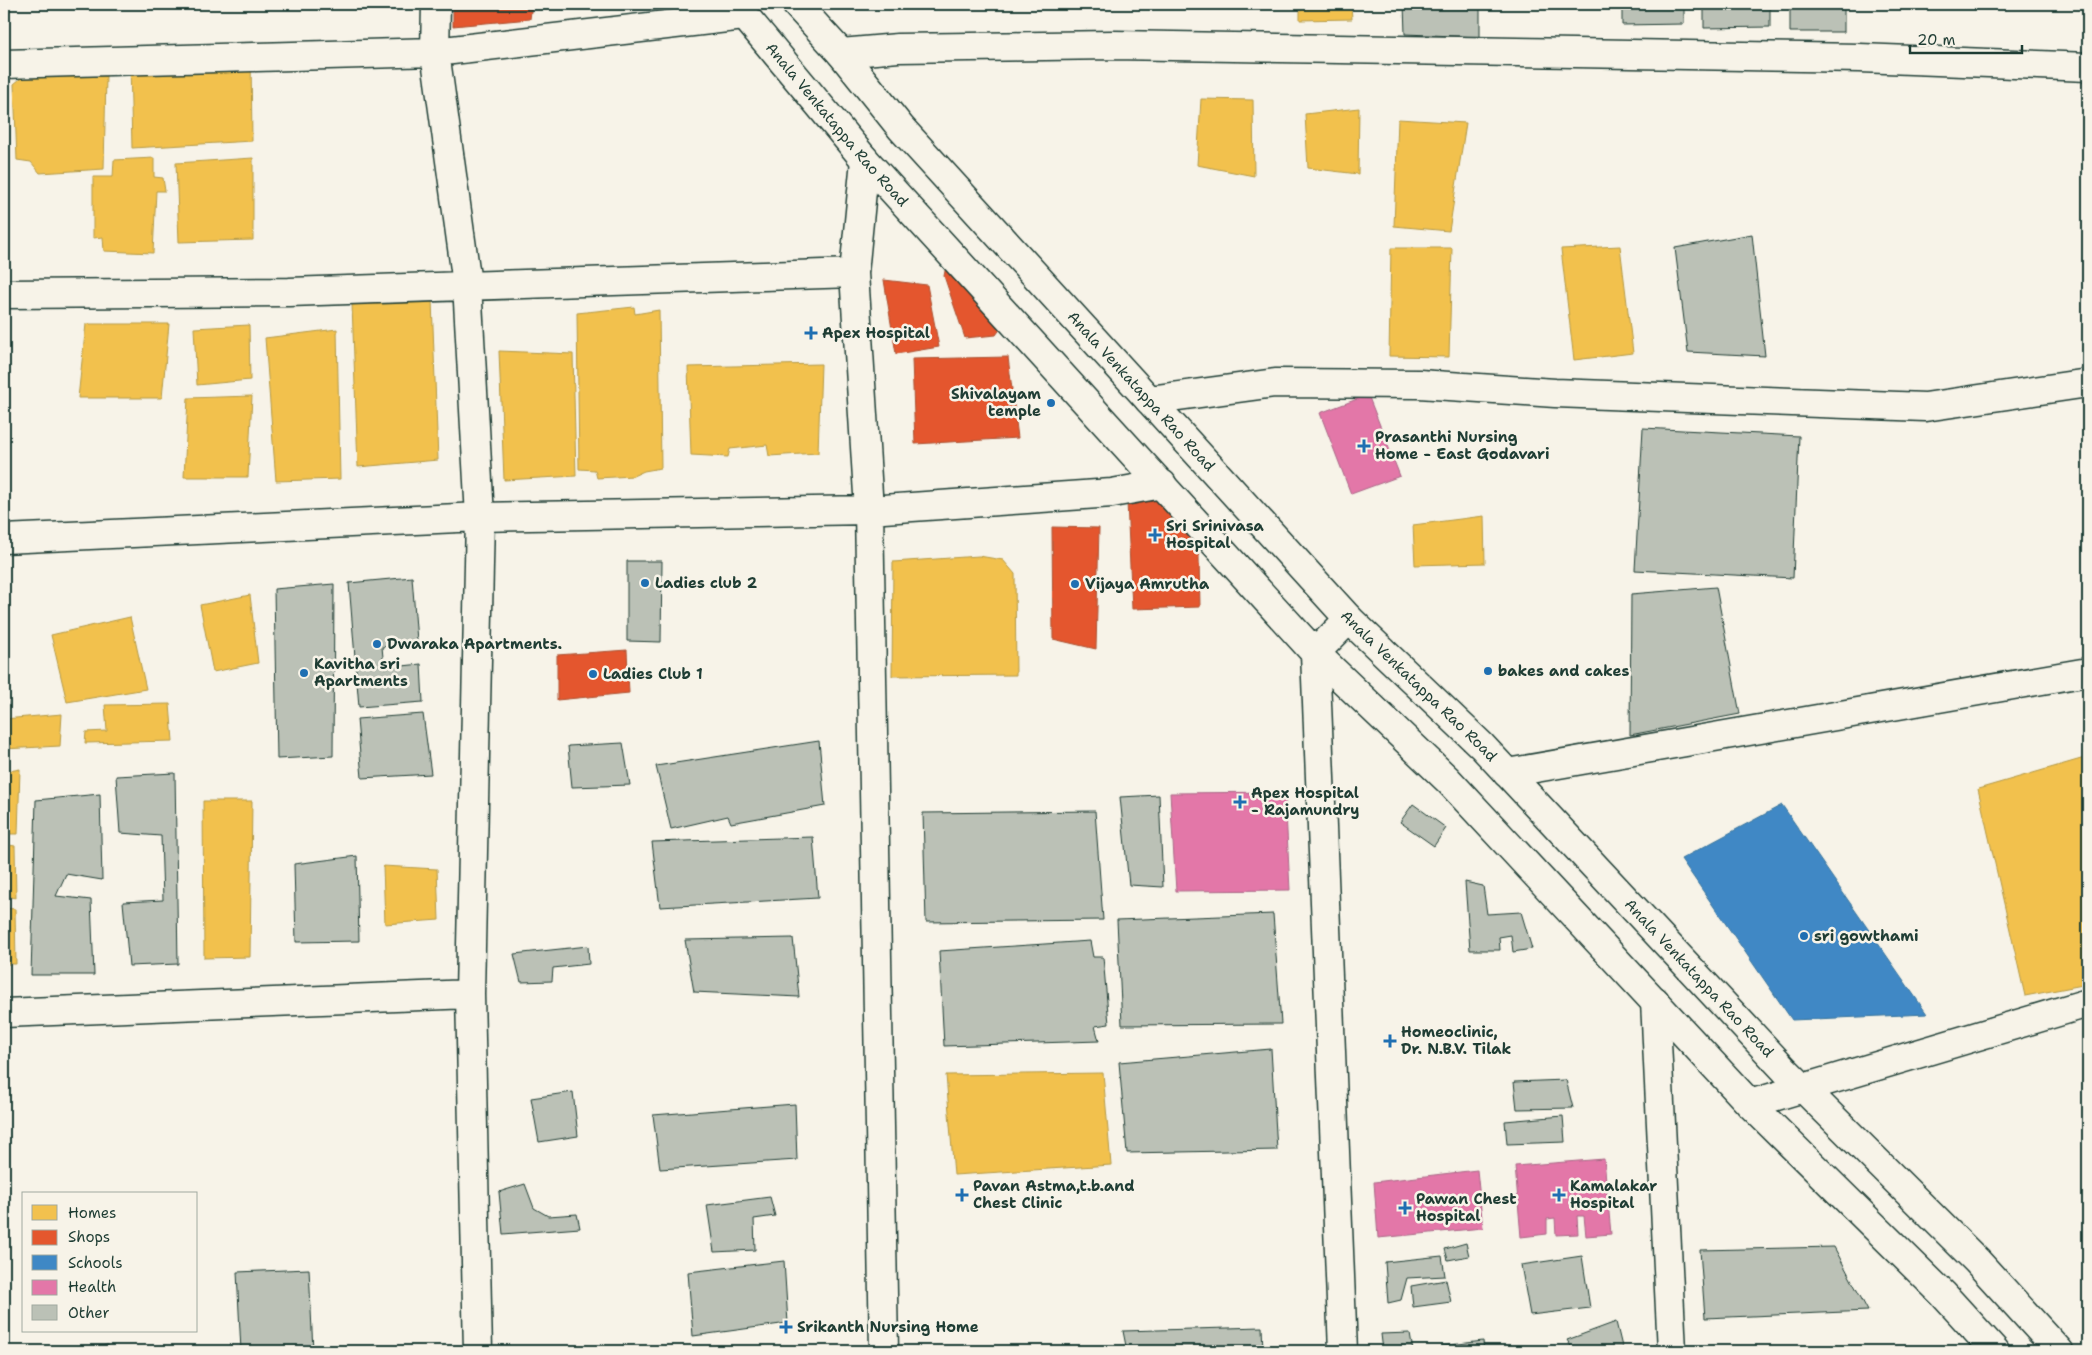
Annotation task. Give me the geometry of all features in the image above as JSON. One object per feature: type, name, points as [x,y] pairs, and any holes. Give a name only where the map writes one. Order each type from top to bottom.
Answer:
[{"type":"street","points":[[436,4],[435,52],[468,284],[480,517],[470,994],[478,1351]]},
{"type":"street","name":"Anala Venkatappa Rao Road","points":[[796,4],[841,53],[901,128],[1349,619],[1482,746],[1802,1088],[1977,1261],[2059,1351]]},
{"type":"street","points":[[4,64],[435,52],[740,10]]},
{"type":"street","name":"Anala Venkatappa Rao Road","points":[[740,10],[865,160],[1315,653],[1448,780],[1750,1104],[1943,1294],[1995,1351]]},
{"type":"street","points":[[841,53],[898,48],[1113,46],[1850,58],[2088,67]]},
{"type":"street","points":[[865,160],[854,273],[869,510],[884,1351]]},
{"type":"street","points":[[4,294],[289,292],[468,284],[854,273]]},
{"type":"street","points":[[1149,400],[1275,382],[1419,384],[1555,393],[1925,407],[2088,383]]},
{"type":"street","points":[[4,539],[480,517],[869,510],[1112,493],[1162,484]]},
{"type":"street","points":[[1343,1351],[1315,653],[1349,619]]},
{"type":"street","points":[[1507,773],[2088,672]]},
{"type":"street","points":[[4,1013],[470,994]]},
{"type":"street","points":[[1655,1001],[1672,1351]]},
{"type":"street","points":[[1750,1104],[2088,1003]]},
{"type":"building: Homes","points":[[1300,4],[1351,4],[1352,19],[1300,20]]},
{"type":"building: Homes","points":[[1501,4],[1562,4],[1562,7],[1501,6]]},
{"type":"building: Homes","points":[[251,57],[252,141],[132,148],[130,63]]},
{"type":"building: Homes","points":[[26,74],[106,76],[104,169],[40,173],[31,162],[17,160],[14,84]]},
{"type":"building: Homes","points":[[1201,99],[1253,100],[1254,176],[1197,165]]},
{"type":"building: Homes","points":[[1359,108],[1358,174],[1308,168],[1305,114]]},
{"type":"building: Homes","points":[[1398,119],[1466,123],[1449,231],[1394,226]]},
{"type":"building: Homes","points":[[154,158],[154,177],[163,178],[165,191],[156,191],[153,253],[104,251],[103,237],[93,238],[93,177],[113,177],[114,160]]},
{"type":"building: Homes","points":[[253,158],[253,240],[179,242],[176,163]]},
{"type":"building: Homes","points":[[1620,246],[1633,353],[1574,360],[1561,249]]},
{"type":"building: Homes","points":[[1391,248],[1452,248],[1449,357],[1389,356]]},
{"type":"building: Homes","points":[[432,300],[438,460],[358,467],[352,304]]},
{"type":"building: Homes","points":[[634,307],[635,314],[659,310],[661,468],[644,471],[633,476],[597,478],[595,470],[579,469],[577,313]]},
{"type":"building: Homes","points":[[86,324],[169,324],[162,398],[78,398]]},
{"type":"building: Homes","points":[[249,325],[250,380],[197,385],[194,328]]},
{"type":"building: Homes","points":[[337,329],[340,479],[276,481],[265,338]]},
{"type":"building: Homes","points":[[499,351],[573,354],[576,476],[504,480]]},
{"type":"building: Homes","points":[[821,364],[818,453],[769,456],[767,445],[730,449],[728,457],[691,455],[688,367]]},
{"type":"building: Homes","points":[[252,396],[248,477],[184,477],[188,398]]},
{"type":"building: Homes","points":[[1484,516],[1485,563],[1415,565],[1413,525]]},
{"type":"building: Homes","points":[[979,556],[1003,560],[1015,574],[1016,675],[892,676],[893,562]]},
{"type":"building: Homes","points":[[250,595],[258,663],[213,672],[200,605]]},
{"type":"building: Homes","points":[[130,617],[146,689],[67,702],[51,635]]},
{"type":"building: Homes","points":[[170,704],[173,741],[85,743],[86,732],[107,731],[105,705]]},
{"type":"building: Homes","points":[[62,714],[60,746],[4,749],[4,719]]},
{"type":"building: Homes","points":[[2088,757],[2088,984],[2025,996],[1978,789]]},
{"type":"building: Homes","points":[[20,769],[18,834],[4,834],[4,772]]},
{"type":"building: Homes","points":[[203,801],[252,801],[250,957],[204,958]]},
{"type":"building: Homes","points":[[4,844],[15,846],[16,898],[4,896]]},
{"type":"building: Homes","points":[[383,866],[437,869],[439,920],[385,924]]},
{"type":"building: Homes","points":[[4,908],[15,909],[16,964],[4,964]]},
{"type":"building: Homes","points":[[1103,1073],[1111,1165],[954,1175],[946,1075]]},
{"type":"building: Shops","points":[[453,4],[532,4],[530,19],[453,26]]},
{"type":"building: Shops","points":[[946,266],[1006,321],[996,335],[965,338],[944,276]]},
{"type":"building: Shops","points":[[884,280],[927,285],[939,347],[896,354]]},
{"type":"building: Shops","points":[[1008,357],[1018,438],[915,444],[912,359]]},
{"type":"building: Shops","points":[[1163,496],[1191,530],[1199,556],[1200,607],[1132,609],[1127,502]]},
{"type":"building: Shops","name":"Vijaya Amrutha","points":[[1052,527],[1099,528],[1096,649],[1053,639]]},
{"type":"building: Shops","name":"Ladies Club 1","points":[[627,650],[629,693],[557,700],[557,655]]},
{"type":"building: Schools","name":"sri gowthami","points":[[1782,805],[1927,1014],[1792,1020],[1681,859]]},
{"type":"building: Health","points":[[1368,395],[1400,476],[1351,494],[1320,413]]},
{"type":"building: Health","points":[[1285,792],[1290,890],[1176,891],[1170,793]]},
{"type":"building: Health","points":[[1604,1159],[1611,1234],[1586,1236],[1584,1216],[1577,1216],[1578,1234],[1556,1235],[1555,1218],[1547,1219],[1547,1234],[1521,1237],[1515,1166]]},
{"type":"building: Health","points":[[1477,1170],[1483,1228],[1378,1238],[1374,1182]]},
{"type":"building: Other","points":[[1404,4],[1480,4],[1480,37],[1405,34]]},
{"type":"building: Other","points":[[1622,4],[1684,4],[1684,24],[1622,25]]},
{"type":"building: Other","points":[[1704,4],[1770,4],[1770,27],[1704,28]]},
{"type":"building: Other","points":[[1790,4],[1844,4],[1844,32],[1790,32]]},
{"type":"building: Other","points":[[1752,234],[1765,356],[1688,352],[1675,248]]},
{"type":"building: Other","points":[[1643,428],[1799,436],[1793,578],[1635,570]]},
{"type":"building: Other","name":"Ladies club 2","points":[[627,561],[662,561],[661,642],[627,641]]},
{"type":"building: Other","name":"Dwaraka Apartments.","points":[[412,577],[417,641],[382,647],[384,668],[421,664],[423,702],[359,707],[349,583]]},
{"type":"building: Other","name":"Kavitha sri Apartments","points":[[334,584],[333,756],[277,759],[274,589]]},
{"type":"building: Other","points":[[1716,587],[1740,714],[1630,735],[1631,594]]},
{"type":"building: Other","points":[[4,615],[8,707],[4,708]]},
{"type":"building: Other","points":[[423,714],[431,774],[362,778],[357,719]]},
{"type":"building: Other","points":[[819,741],[825,806],[731,823],[728,816],[671,829],[656,766]]},
{"type":"building: Other","points":[[623,743],[630,785],[572,787],[568,746]]},
{"type":"building: Other","points":[[175,773],[178,964],[129,966],[123,902],[163,900],[161,836],[120,833],[116,776]]},
{"type":"building: Other","points":[[100,794],[102,880],[66,874],[56,896],[91,900],[94,975],[31,975],[36,800]]},
{"type":"building: Other","points":[[1159,795],[1163,887],[1129,885],[1120,797]]},
{"type":"building: Other","points":[[1413,804],[1446,828],[1434,846],[1400,822]]},
{"type":"building: Other","points":[[1095,811],[1103,920],[926,922],[923,813]]},
{"type":"building: Other","points":[[813,837],[818,898],[660,907],[652,842]]},
{"type":"building: Other","points":[[357,856],[359,941],[296,942],[294,864]]},
{"type":"building: Other","points":[[1465,882],[1483,886],[1487,914],[1521,912],[1532,949],[1513,952],[1511,935],[1499,937],[1500,950],[1470,950]]},
{"type":"building: Other","points":[[1273,914],[1281,1024],[1122,1025],[1117,920]]},
{"type":"building: Other","points":[[793,938],[799,997],[694,992],[685,940]]},
{"type":"building: Other","points":[[1090,941],[1093,957],[1103,957],[1109,1024],[1095,1026],[1099,1041],[944,1046],[939,951]]},
{"type":"building: Other","points":[[588,946],[589,964],[553,968],[552,981],[521,982],[514,954]]},
{"type":"building: Other","points":[[1271,1049],[1277,1150],[1127,1153],[1119,1062]]},
{"type":"building: Other","points":[[1566,1080],[1573,1108],[1517,1109],[1514,1082]]},
{"type":"building: Other","points":[[573,1092],[578,1136],[539,1142],[531,1098]]},
{"type":"building: Other","points":[[795,1104],[797,1160],[660,1169],[653,1115]]},
{"type":"building: Other","points":[[1563,1116],[1565,1142],[1507,1144],[1505,1121]]},
{"type":"building: Other","points":[[525,1184],[534,1208],[548,1216],[577,1214],[580,1228],[503,1234],[499,1192]]},
{"type":"building: Other","points":[[770,1197],[775,1216],[754,1219],[755,1250],[714,1252],[707,1205]]},
{"type":"building: Other","points":[[1466,1243],[1469,1256],[1448,1260],[1445,1249]]},
{"type":"building: Other","points":[[1834,1247],[1868,1311],[1705,1318],[1700,1250]]},
{"type":"building: Other","points":[[1442,1256],[1445,1276],[1407,1278],[1401,1300],[1388,1303],[1385,1262]]},
{"type":"building: Other","points":[[1582,1256],[1590,1308],[1530,1315],[1521,1265]]},
{"type":"building: Other","points":[[784,1261],[788,1323],[693,1336],[688,1272]]},
{"type":"building: Other","points":[[309,1269],[313,1351],[241,1351],[237,1272]]},
{"type":"building: Other","points":[[1446,1280],[1451,1302],[1413,1307],[1411,1286]]},
{"type":"building: Other","points":[[1616,1322],[1623,1351],[1574,1351],[1567,1340]]},
{"type":"building: Other","points":[[1262,1327],[1263,1351],[1127,1351],[1123,1331]]},
{"type":"building: Other","points":[[1410,1333],[1413,1351],[1383,1351],[1381,1334]]},
{"type":"building: Other","points":[[1483,1341],[1484,1351],[1443,1351],[1442,1346]]},
{"type":"building: Other","points":[[108,1345],[109,1351],[75,1351]]},
{"type":"place","name":"Apex Hospital","points":[[811,333]]},
{"type":"place","name":"Shivalayam temple","points":[[1051,403]]},
{"type":"place","name":"Prasanthi Nursing Home - East Godavari","points":[[1364,446]]},
{"type":"place","name":"Sri Srinivasa Hospital","points":[[1155,535]]},
{"type":"place","name":"Ladies club 2","points":[[645,583]]},
{"type":"place","name":"Vijaya Amrutha","points":[[1075,584]]},
{"type":"place","name":"Dwaraka Apartments.","points":[[377,644]]},
{"type":"place","name":"bakes and cakes","points":[[1488,671]]},
{"type":"place","name":"Kavitha sri Apartments","points":[[304,673]]},
{"type":"place","name":"Ladies Club 1","points":[[593,674]]},
{"type":"place","name":"Apex Hospital - Rajamundry","points":[[1240,802]]},
{"type":"place","name":"sri gowthami","points":[[1804,936]]},
{"type":"place","name":"Homeoclinic, Dr. N.B.V. Tilak","points":[[1390,1041]]},
{"type":"place","name":"Pavan Astma,t.b.and Chest Clinic","points":[[962,1195]]},
{"type":"place","name":"Kamalakar Hospital","points":[[1559,1195]]},
{"type":"place","name":"Pawan Chest Hospital","points":[[1405,1208]]},
{"type":"place","name":"Srikanth Nursing Home","points":[[786,1327]]}]
